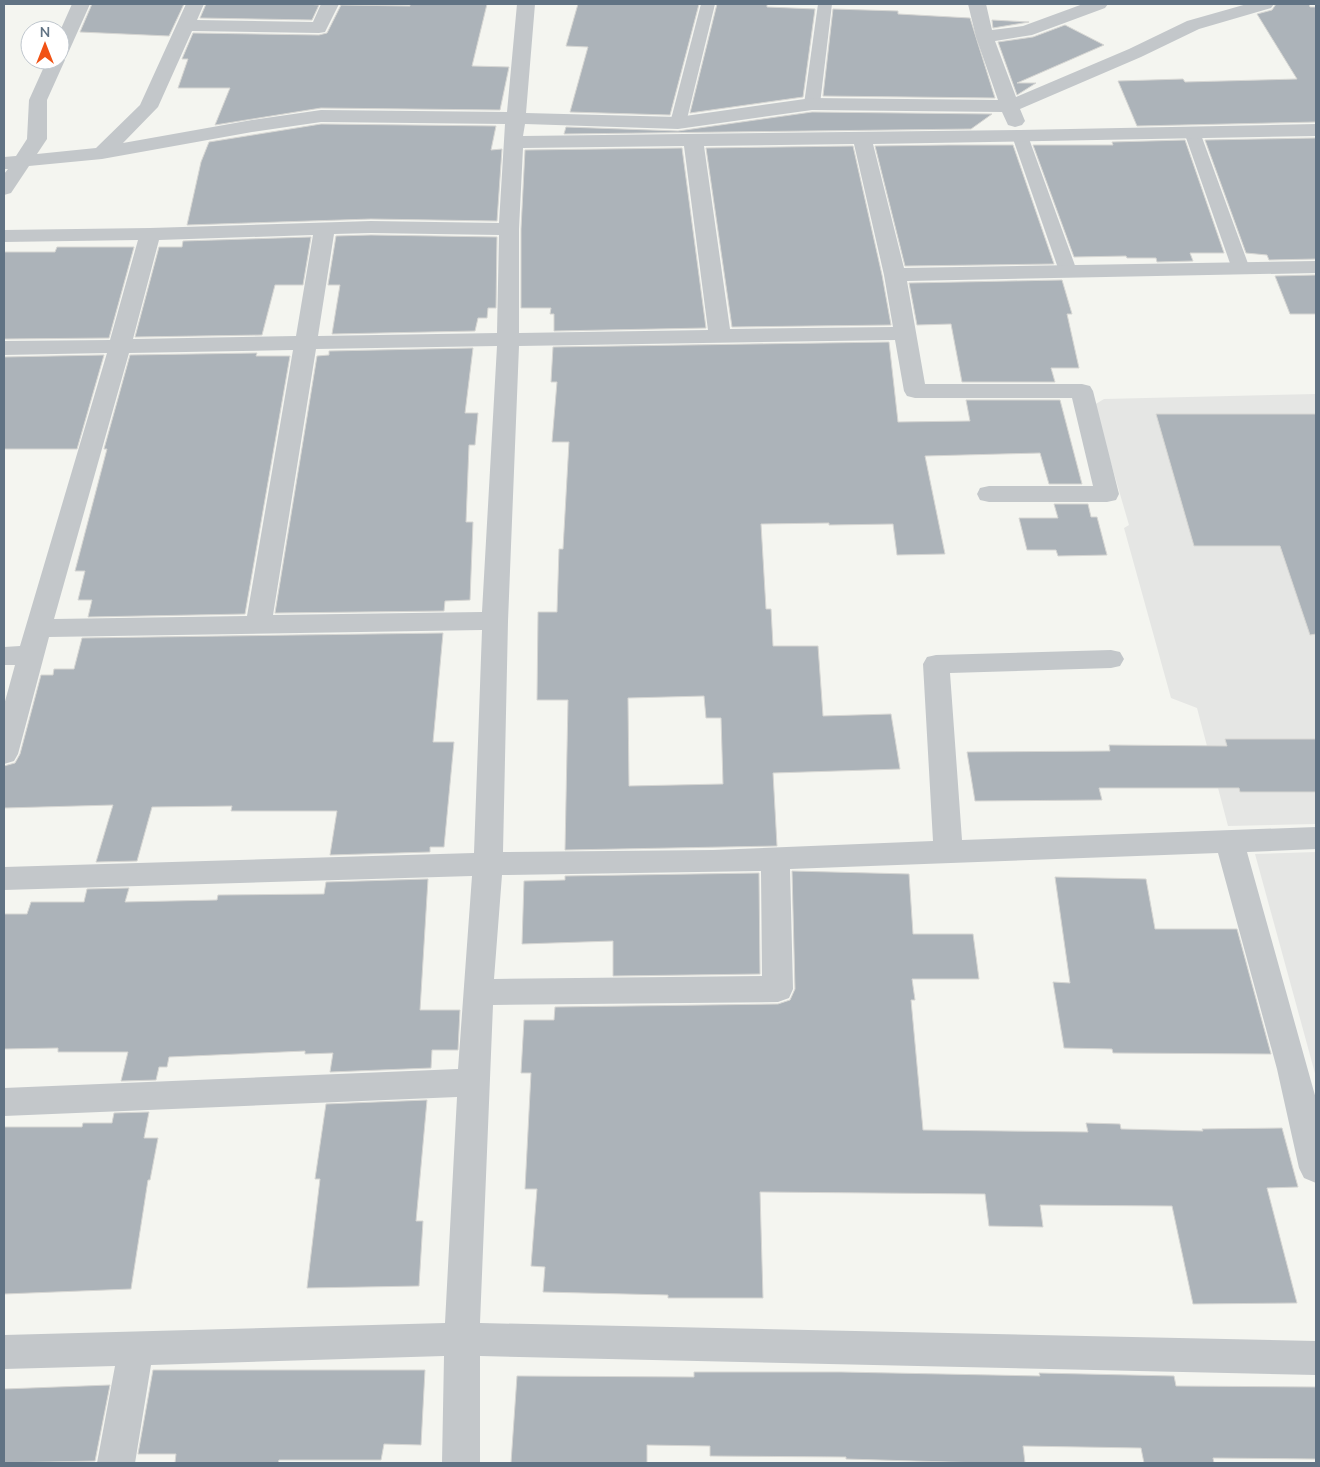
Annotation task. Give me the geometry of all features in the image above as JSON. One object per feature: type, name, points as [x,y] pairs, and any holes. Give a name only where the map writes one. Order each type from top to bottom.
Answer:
[{"type":"street","points":[[70,29],[81,4]]},
{"type":"street","points":[[102,153],[148,107],[196,4]]},
{"type":"street","points":[[185,25],[319,28],[330,4]]},
{"type":"street","points":[[461,1463],[462,1338],[478,992],[488,864],[495,621],[508,339],[508,229],[513,142],[526,4]]},
{"type":"street","points":[[977,4],[985,37],[1020,136]]},
{"type":"street","points":[[985,37],[1026,31],[1099,4]]},
{"type":"street","points":[[13,163],[102,153],[252,126],[321,116],[516,118],[678,123],[812,104],[1010,106],[1135,53],[1193,25],[1265,4]]},
{"type":"street","points":[[4,189],[13,163],[37,139],[38,100],[52,70]]},
{"type":"street","points":[[513,142],[1020,136],[1316,130]]},
{"type":"street","points":[[862,137],[895,275],[915,391],[1082,391],[1107,494],[989,494]]},
{"type":"street","points":[[693,139],[720,336]]},
{"type":"street","points":[[4,236],[150,234],[325,228],[508,229]]},
{"type":"street","points":[[258,625],[325,228]]},
{"type":"street","points":[[4,754],[30,654],[121,346],[150,234]]},
{"type":"street","points":[[895,275],[1316,267]]},
{"type":"street","points":[[4,348],[905,334]]},
{"type":"street","points":[[38,628],[495,621]]},
{"type":"street","points":[[4,656],[30,654]]},
{"type":"street","points":[[948,852],[936,664],[1111,659]]},
{"type":"street","points":[[4,878],[488,864],[775,859],[1316,838]]},
{"type":"street","points":[[1229,841],[1293,1069],[1316,1168]]},
{"type":"street","points":[[478,992],[778,988],[775,859]]},
{"type":"street","points":[[4,1102],[475,1082]]},
{"type":"street","points":[[4,1352],[462,1338],[1316,1358]]},
{"type":"street","points":[[116,1463],[136,1349]]},
{"type":"lane","points":[[678,123],[708,4]]},
{"type":"lane","points":[[812,104],[825,4]]},
{"type":"lane","points":[[1192,132],[1242,269]]},
{"type":"lane","points":[[1020,136],[1068,271]]},
{"type":"shaded area","points":[[1316,394],[1316,824],[1228,826],[1197,708],[1171,698],[1124,528],[1129,525],[1094,405],[1104,399]]},
{"type":"shaded area","points":[[1316,852],[1316,1077],[1255,854]]},
{"type":"building","points":[[92,4],[184,4],[169,36],[80,32]]},
{"type":"building","points":[[206,4],[319,5],[312,20],[200,18]]},
{"type":"building","points":[[410,4],[487,4],[472,66],[509,67],[500,110],[321,108],[215,125],[230,88],[178,88],[188,59],[182,59],[193,33],[319,35],[327,33],[341,5],[410,6]]},
{"type":"building","points":[[578,4],[699,4],[670,115],[570,112],[588,47],[566,46]]},
{"type":"building","points":[[717,4],[767,4],[767,7],[815,9],[803,97],[690,113]]},
{"type":"building","points":[[1276,4],[1309,4],[1310,7],[1316,7],[1316,122],[1137,126],[1118,81],[1183,79],[1185,82],[1297,79],[1257,14],[1272,10]]},
{"type":"building","points":[[833,9],[898,11],[898,14],[970,18],[995,98],[823,96]]},
{"type":"building","points":[[992,20],[1029,22],[993,28]]},
{"type":"building","points":[[1065,25],[1104,45],[1017,83],[1036,83],[1017,95],[998,42],[1033,37]]},
{"type":"building","points":[[812,112],[992,114],[971,129],[564,134],[566,127],[678,131]]},
{"type":"building","points":[[321,124],[496,126],[491,150],[502,149],[497,221],[371,219],[187,225],[201,162],[209,142]]},
{"type":"building","points":[[1316,138],[1316,259],[1269,260],[1267,255],[1246,253],[1205,140]]},
{"type":"building","points":[[1185,140],[1224,253],[1190,253],[1193,261],[1157,262],[1156,258],[1127,258],[1126,256],[1074,257],[1033,145],[1113,145],[1112,142]]},
{"type":"building","points":[[1013,145],[1054,264],[905,266],[875,146]]},
{"type":"building","points":[[853,146],[882,275],[891,325],[732,327],[706,148]]},
{"type":"building","points":[[682,148],[706,328],[554,331],[554,314],[550,314],[551,308],[521,308],[521,229],[525,150]]},
{"type":"building","points":[[336,236],[497,237],[496,308],[488,308],[487,318],[478,318],[475,331],[332,334],[340,285],[328,285]]},
{"type":"building","points":[[311,237],[303,285],[275,285],[262,335],[135,337],[159,247],[182,247],[183,241]]},
{"type":"building","points":[[57,247],[134,247],[109,338],[4,339],[4,252],[55,252]]},
{"type":"building","points":[[1316,275],[1316,314],[1290,314],[1275,276]]},
{"type":"building","points":[[1062,280],[1072,314],[1067,314],[1079,368],[1051,368],[1055,382],[962,382],[951,324],[917,325],[909,283]]},
{"type":"building","points":[[889,342],[898,422],[970,421],[966,400],[1060,400],[1082,484],[1049,484],[1040,453],[925,456],[945,554],[897,555],[893,524],[761,524],[766,609],[771,609],[773,646],[818,646],[823,716],[891,714],[900,769],[773,773],[777,846],[565,850],[568,700],[537,700],[538,612],[557,612],[559,549],[563,549],[569,442],[552,442],[557,382],[551,382],[553,347]],"holes":[[[704,696],[706,718],[721,718],[723,784],[629,786],[628,698]]]},
{"type":"building","points":[[473,348],[465,413],[478,413],[475,445],[469,445],[466,522],[473,522],[470,600],[445,601],[444,611],[275,613],[317,356],[329,355],[329,351]]},
{"type":"building","points":[[257,353],[256,356],[290,356],[245,614],[88,617],[92,600],[78,600],[85,571],[75,571],[107,449],[104,449],[130,355]]},
{"type":"building","points":[[104,355],[77,449],[4,449],[4,357]]},
{"type":"building","points":[[1156,414],[1316,414],[1316,634],[1310,635],[1280,546],[1194,546]]},
{"type":"building","points":[[1054,504],[1088,504],[1091,517],[1097,517],[1107,555],[1058,556],[1056,550],[1027,550],[1019,518],[1058,518]]},
{"type":"building","points":[[443,633],[433,742],[454,742],[444,847],[430,847],[430,852],[330,855],[337,811],[231,811],[232,806],[152,807],[137,861],[96,862],[113,805],[4,808],[4,766],[15,763],[20,754],[41,675],[53,675],[54,669],[74,669],[82,638]]},
{"type":"building","points":[[1225,739],[1316,739],[1316,792],[1240,792],[1239,788],[1099,788],[1102,800],[975,801],[967,752],[1110,751],[1109,745],[1227,746]]},
{"type":"building","points":[[792,871],[909,874],[913,934],[973,934],[979,979],[912,979],[915,1000],[911,1000],[923,1130],[1088,1132],[1086,1123],[1120,1124],[1121,1129],[1203,1131],[1202,1129],[1282,1128],[1298,1187],[1267,1188],[1297,1303],[1193,1304],[1172,1206],[1040,1205],[1043,1227],[989,1226],[985,1194],[760,1192],[763,1298],[668,1298],[668,1295],[543,1292],[545,1267],[531,1266],[537,1189],[525,1189],[531,1073],[521,1073],[524,1020],[554,1020],[555,1007],[778,1004],[790,1000],[795,989]]},
{"type":"building","points":[[759,873],[760,974],[613,976],[613,941],[522,944],[524,881],[565,880],[565,876]]},
{"type":"building","points":[[1055,877],[1146,879],[1155,929],[1237,929],[1271,1054],[1113,1053],[1112,1049],[1064,1048],[1053,982],[1070,983]]},
{"type":"building","points":[[428,879],[420,1010],[460,1010],[458,1050],[432,1050],[431,1068],[330,1072],[333,1053],[305,1054],[305,1051],[169,1057],[167,1067],[159,1067],[156,1080],[121,1081],[128,1052],[58,1052],[58,1048],[4,1049],[4,914],[27,914],[31,902],[84,902],[87,889],[129,888],[125,902],[217,900],[218,895],[324,894],[326,882]]},
{"type":"building","points":[[427,1100],[416,1221],[423,1221],[419,1286],[307,1288],[320,1179],[315,1179],[326,1104]]},
{"type":"building","points":[[149,1112],[144,1138],[158,1138],[150,1180],[148,1180],[131,1289],[4,1294],[4,1127],[82,1127],[83,1123],[112,1123],[114,1113]]},
{"type":"building","points":[[153,1370],[425,1370],[421,1445],[384,1444],[381,1460],[175,1463],[176,1454],[138,1454]]},
{"type":"building","points":[[694,1372],[841,1372],[1040,1376],[1039,1373],[1174,1376],[1176,1386],[1316,1387],[1316,1459],[1213,1458],[1214,1463],[1144,1463],[1141,1448],[1023,1446],[1025,1463],[983,1463],[846,1459],[846,1457],[710,1456],[710,1446],[647,1445],[647,1463],[511,1463],[517,1376],[694,1377]]},
{"type":"building","points":[[110,1385],[95,1461],[4,1463],[4,1389]]}]
